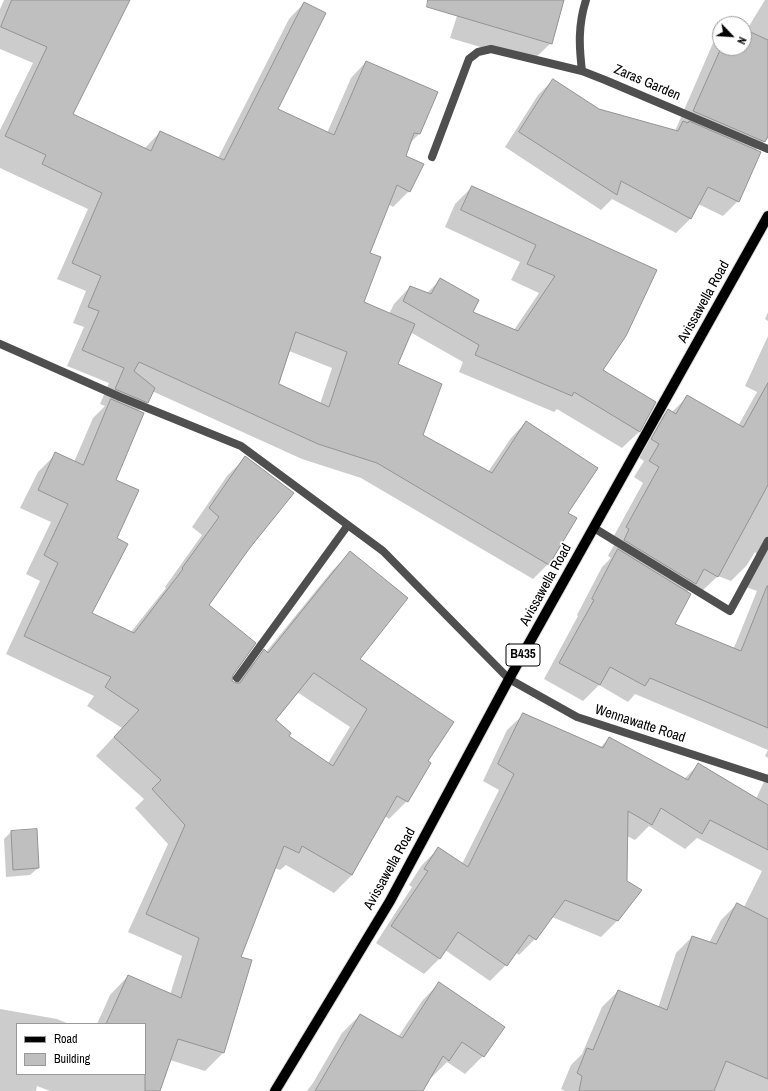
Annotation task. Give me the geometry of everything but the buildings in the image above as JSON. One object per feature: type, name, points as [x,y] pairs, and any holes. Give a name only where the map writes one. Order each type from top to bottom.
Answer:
[{"type":"main road","name":"Avissawella Road","points":[[275,1091],[390,901],[509,680],[768,216]]},
{"type":"street","points":[[582,71],[579,38],[583,8],[586,0]]},
{"type":"street","name":"Zaras Garden","points":[[432,157],[469,59],[478,52],[491,49],[582,71],[768,149]]},
{"type":"street","name":"Wennawatte Road","points":[[0,344],[120,397],[241,446],[383,551],[509,680],[577,717],[768,779]]},
{"type":"street","points":[[237,678],[348,525]]},
{"type":"street","points":[[594,528],[730,611],[768,541]]}]
